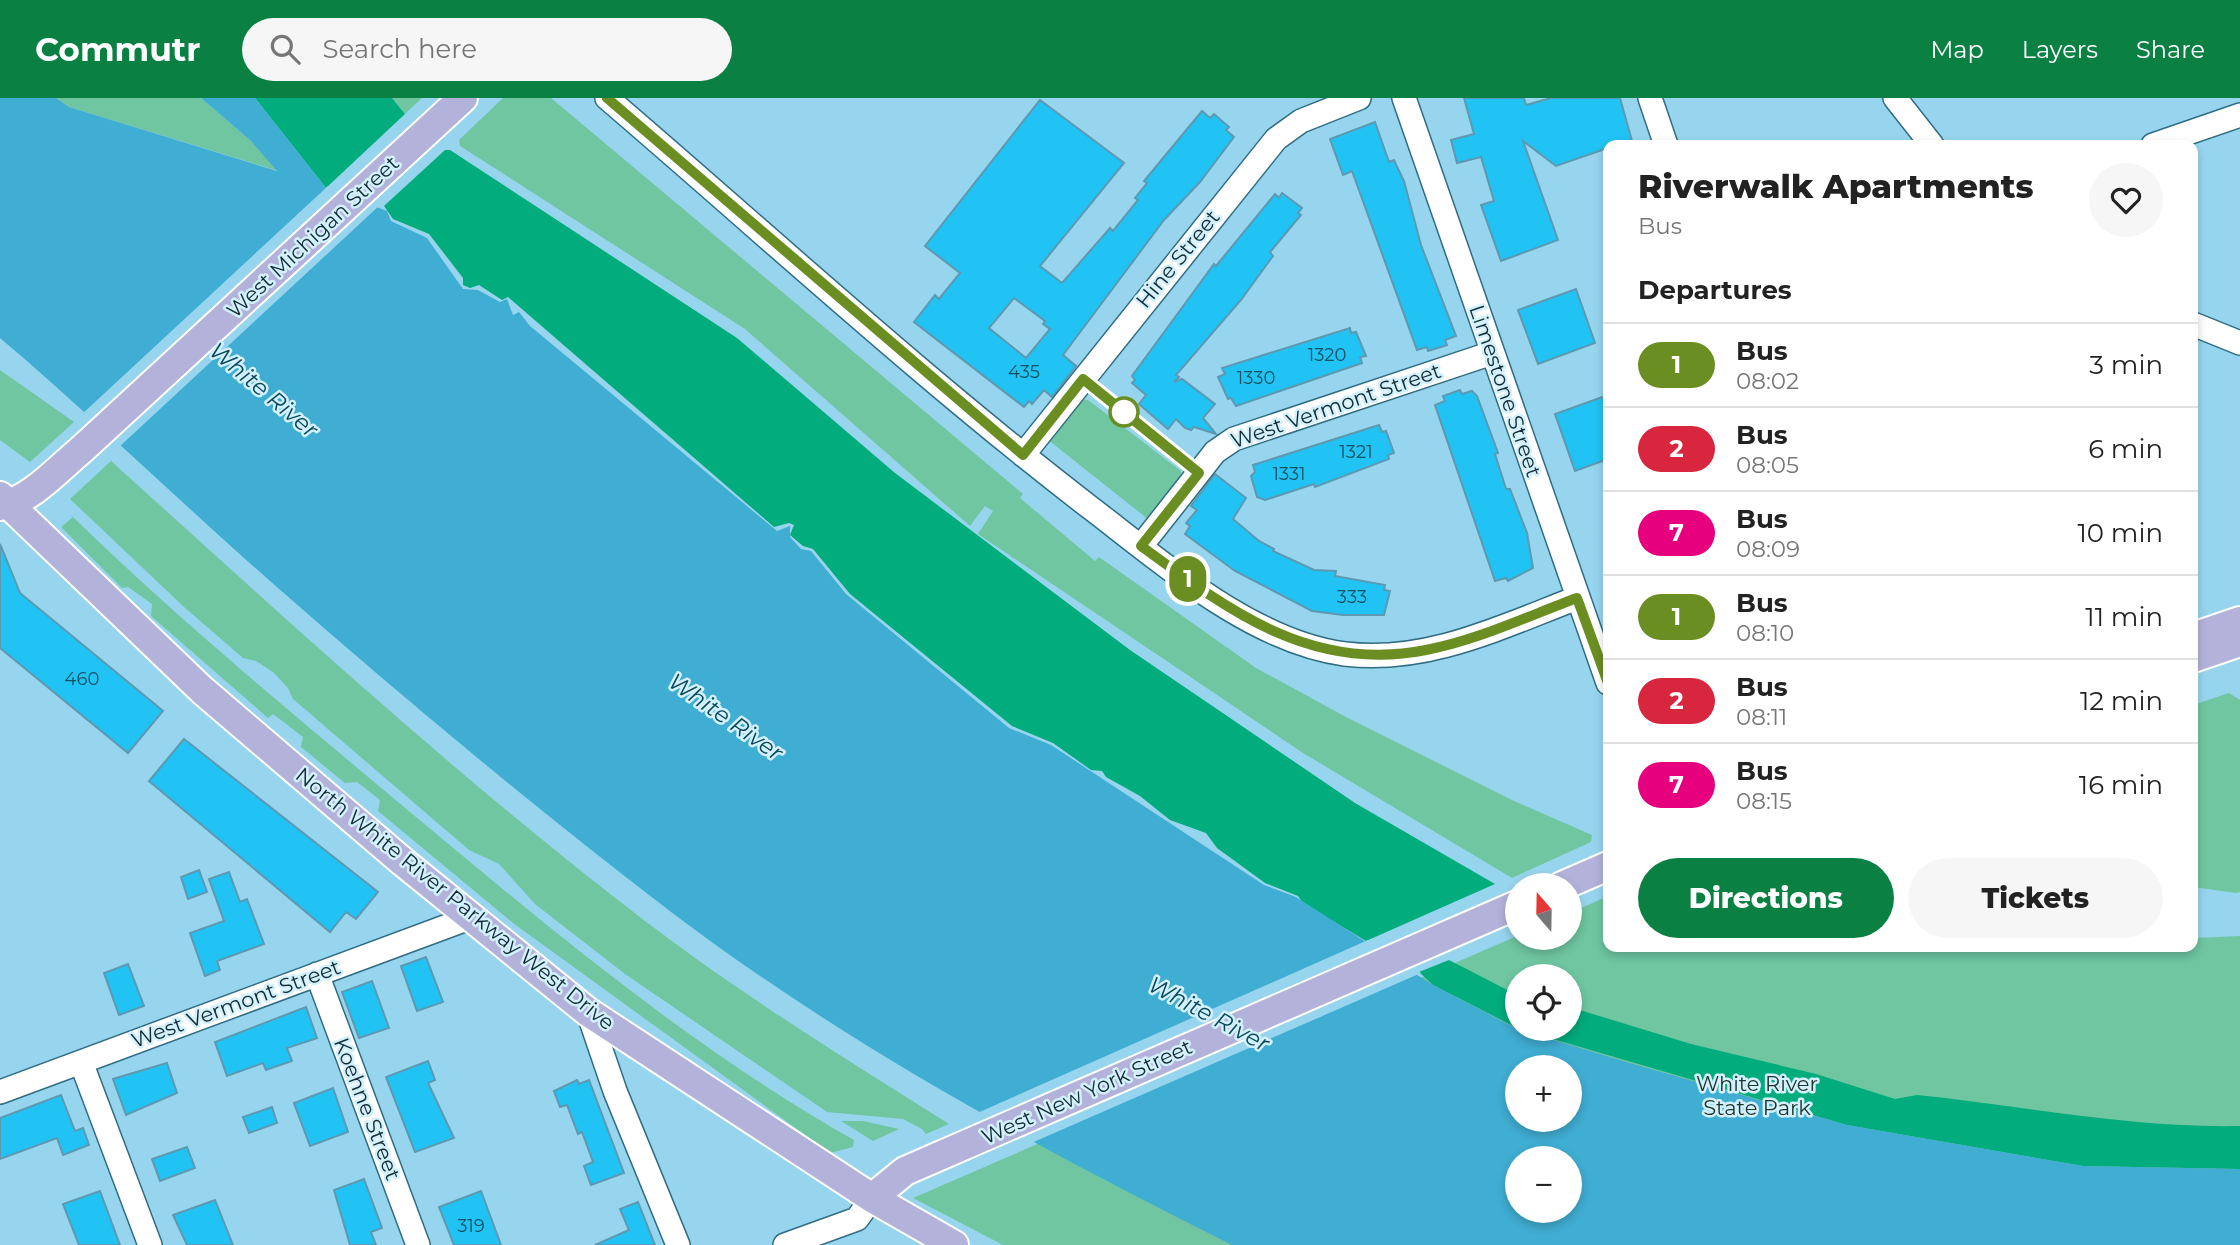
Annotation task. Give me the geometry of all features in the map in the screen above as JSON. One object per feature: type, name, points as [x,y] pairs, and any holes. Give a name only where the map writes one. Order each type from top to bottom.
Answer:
[{"type":"main road","name":"West Michigan Street","points":[[3,502],[41,484],[463,98]]},
{"type":"main road","name":"North White River Parkway West Drive","points":[[3,502],[184,674],[588,1012],[872,1198],[954,1245]]},
{"type":"main road","points":[[2198,635],[2240,621]]},
{"type":"main road","points":[[2198,656],[2240,642]]},
{"type":"main road","points":[[1582,877],[1603,868]]},
{"type":"main road","name":"West New York Street","points":[[872,1198],[905,1171],[1505,910]]},
{"type":"street","points":[[607,98],[1023,455],[1141,546],[1258,625],[1290,639],[1343,653],[1376,656],[1429,650],[1482,634],[1577,598]]},
{"type":"street","name":"Hine Street","points":[[1023,455],[1276,139],[1301,121],[1359,98]]},
{"type":"street","name":"Limestone Street","points":[[1404,98],[1603,669]]},
{"type":"street","points":[[1650,98],[1664,140]]},
{"type":"street","points":[[1895,98],[1927,140]]},
{"type":"street","points":[[2167,140],[2240,115]]},
{"type":"street","points":[[2198,326],[2240,343]]},
{"type":"street","name":"West Vermont Street","points":[[1141,546],[1216,452],[1234,439],[1492,353]]},
{"type":"street","name":"West Vermont Street","points":[[0,1092],[472,917]]},
{"type":"street","name":"Koehne Street","points":[[317,974],[418,1245]]},
{"type":"street","points":[[588,1012],[615,1091],[678,1245]]},
{"type":"street","points":[[81,1062],[150,1245]]},
{"type":"street","name":"West New York Street","points":[[785,1245],[857,1219],[872,1198]]},
{"type":"green space","points":[[56,98],[201,98],[251,141],[279,171],[69,107]]},
{"type":"green space","points":[[255,98],[392,98],[405,114],[326,188]]},
{"type":"green space","points":[[392,98],[422,98],[405,114]]},
{"type":"green space","points":[[503,98],[551,98],[1023,494],[1020,498],[1095,561],[1099,557],[1256,668],[1346,717],[1512,800],[1592,835],[1591,842],[1523,873],[1505,874],[1303,753],[978,534],[993,511],[985,506],[970,526],[745,329],[460,146],[459,140]]},
{"type":"green space","points":[[445,150],[450,150],[737,338],[895,473],[1130,650],[1355,803],[1495,884],[1366,941],[1303,903],[1298,896],[1265,883],[1217,848],[1206,833],[1170,820],[1140,796],[1106,777],[1102,771],[1091,770],[1053,743],[1012,726],[850,594],[813,549],[803,546],[790,535],[794,525],[789,523],[774,527],[508,297],[502,300],[479,285],[470,288],[463,285],[463,278],[429,234],[393,219],[384,206]]},
{"type":"green space","points":[[0,370],[74,422],[30,462],[0,440]]},
{"type":"green space","points":[[1081,399],[1088,400],[1181,471],[1181,475],[1149,520],[1047,439]]},
{"type":"green space","points":[[111,461],[373,696],[576,867],[719,975],[949,1124],[926,1134],[903,1119],[827,1112],[625,974],[535,904],[499,864],[469,850],[293,699],[288,688],[273,672],[256,661],[243,658],[184,607],[70,499]]},
{"type":"green space","points":[[73,517],[156,595],[328,744],[574,947],[738,1068],[854,1140],[853,1147],[830,1153],[513,923],[378,811],[380,800],[357,782],[345,783],[301,747],[303,737],[273,714],[268,718],[151,616],[152,604],[128,587],[122,588],[61,527]]},
{"type":"green space","points":[[2229,693],[2240,700],[2240,892],[2236,893],[2198,888],[2198,703]]},
{"type":"green space","name":"White River State Park","points":[[1603,898],[1603,952],[2198,952],[2198,938],[2240,936],[2240,1245],[1003,1245],[913,1198],[1505,941],[1505,950],[1582,950],[1582,908]]},
{"type":"green space","points":[[1449,960],[1505,989],[1505,1022],[1433,985],[1419,972]]},
{"type":"green space","points":[[1582,1011],[1691,1044],[1816,1074],[1895,1099],[1917,1095],[2129,1121],[2240,1126],[2240,1169],[2083,1166],[1847,1125],[1560,1041],[1582,1041]]},
{"type":"green space","points":[[841,1121],[863,1121],[899,1129],[873,1141]]},
{"type":"water","name":"White River","points":[[0,98],[56,98],[69,107],[277,171],[251,141],[201,98],[255,98],[326,188],[387,211],[391,221],[427,238],[463,289],[478,290],[500,302],[507,299],[513,315],[519,312],[530,326],[777,531],[790,526],[790,537],[801,549],[811,551],[846,594],[1009,728],[1051,745],[1264,885],[1296,897],[1433,985],[1505,1023],[1505,1041],[1557,1041],[1847,1125],[2083,1166],[2240,1169],[2240,1245],[1232,1245],[1088,1171],[946,1093],[808,1008],[675,915],[520,793],[369,667],[236,551],[0,338]]},
{"type":"pier","points":[[328,186],[380,205],[118,448],[81,415]]},
{"type":"pier","points":[[1368,940],[1421,973],[1029,1144],[975,1114]]},
{"type":"building","points":[[1464,98],[1524,98],[1526,105],[1551,98],[1620,98],[1632,140],[1603,140],[1603,150],[1556,166],[1523,141],[1558,240],[1501,261],[1481,205],[1494,201],[1481,157],[1457,163],[1451,140],[1474,134]]},
{"type":"building","points":[[1040,100],[1124,163],[1040,266],[1062,283],[1110,228],[1113,231],[1138,200],[1135,198],[1147,183],[1144,181],[1202,111],[1210,118],[1214,114],[1229,127],[1226,130],[1234,137],[1200,182],[1164,220],[1063,355],[1076,366],[1052,397],[1044,390],[1032,404],[1029,401],[1024,407],[914,322],[935,295],[939,299],[960,273],[925,246]],"holes":[[[1014,298],[1045,321],[1043,324],[1050,329],[1026,358],[989,328]]]},
{"type":"building","points":[[1375,122],[1389,162],[1394,160],[1404,181],[1421,245],[1456,336],[1445,340],[1447,345],[1428,351],[1427,347],[1417,350],[1352,171],[1343,175],[1330,139]]},
{"type":"building","points":[[1282,193],[1302,208],[1298,213],[1301,215],[1270,252],[1273,256],[1241,300],[1176,375],[1179,377],[1174,382],[1182,379],[1215,404],[1203,418],[1216,434],[1194,427],[1191,430],[1185,428],[1176,419],[1168,429],[1139,404],[1146,395],[1132,383],[1135,380],[1132,376],[1214,264],[1216,266],[1275,194],[1279,198]]},
{"type":"building","points":[[1576,289],[1595,343],[1538,364],[1518,310]]},
{"type":"building","points":[[1350,328],[1351,333],[1356,332],[1366,356],[1360,357],[1362,363],[1236,406],[1231,398],[1228,399],[1218,377],[1225,374],[1222,368]]},
{"type":"building","points":[[1460,390],[1462,394],[1472,391],[1477,396],[1498,453],[1495,454],[1506,489],[1510,489],[1527,533],[1533,568],[1508,581],[1506,578],[1495,581],[1435,405],[1445,401],[1443,396]]},
{"type":"building","points":[[1603,397],[1603,461],[1575,471],[1555,414]]},
{"type":"building","points":[[1379,425],[1382,432],[1386,431],[1394,453],[1388,455],[1389,459],[1315,487],[1314,484],[1265,500],[1257,497],[1251,476],[1255,472],[1253,465]]},
{"type":"building","points":[[1215,474],[1246,498],[1233,519],[1259,541],[1274,549],[1273,551],[1314,570],[1336,571],[1335,576],[1385,585],[1384,590],[1390,591],[1384,615],[1343,615],[1312,611],[1235,571],[1185,534],[1190,526],[1186,523],[1197,510],[1191,506]]},
{"type":"building","points":[[0,544],[20,593],[163,711],[128,753],[0,648]]},
{"type":"building","points":[[184,739],[378,892],[356,919],[346,912],[330,932],[149,781]]},
{"type":"building","points":[[199,870],[207,892],[188,899],[181,877]]},
{"type":"building","points":[[229,872],[240,902],[247,899],[264,944],[217,961],[220,970],[205,976],[190,933],[224,921],[209,879]]},
{"type":"building","points":[[426,957],[443,1002],[417,1011],[401,966]]},
{"type":"building","points":[[128,964],[144,1006],[119,1015],[104,973]]},
{"type":"building","points":[[372,981],[389,1028],[359,1038],[342,992]]},
{"type":"building","points":[[306,1007],[317,1038],[287,1048],[292,1061],[266,1070],[263,1063],[227,1076],[215,1042]]},
{"type":"building","points":[[428,1061],[435,1080],[428,1083],[454,1138],[415,1152],[386,1077]]},
{"type":"building","points":[[167,1063],[177,1093],[126,1115],[113,1079]]},
{"type":"building","points":[[577,1080],[579,1084],[589,1080],[624,1173],[591,1185],[584,1166],[593,1162],[582,1132],[578,1134],[567,1105],[560,1107],[554,1091]]},
{"type":"building","points":[[333,1088],[348,1132],[310,1146],[294,1103]]},
{"type":"building","points":[[61,1095],[75,1131],[83,1128],[89,1145],[63,1155],[57,1138],[0,1159],[0,1118]]},
{"type":"building","points":[[272,1107],[277,1123],[249,1133],[243,1117]]},
{"type":"building","points":[[187,1147],[195,1168],[160,1181],[152,1159]]},
{"type":"building","points":[[364,1179],[382,1228],[371,1232],[376,1245],[350,1245],[334,1190]]},
{"type":"building","points":[[100,1191],[120,1245],[79,1245],[63,1204]]},
{"type":"building","points":[[481,1191],[501,1245],[454,1245],[439,1207]]},
{"type":"building","points":[[215,1200],[233,1245],[187,1245],[173,1215]]},
{"type":"building","points":[[638,1202],[655,1245],[595,1245],[629,1230],[620,1209]]},
{"type":"bus line","name":"1","points":[[607,98],[882,337],[1023,455],[1083,379],[1199,473],[1141,546],[1189,581],[1258,625],[1307,645],[1343,653],[1376,656],[1402,654],[1461,641],[1577,598],[1603,669]]}]
